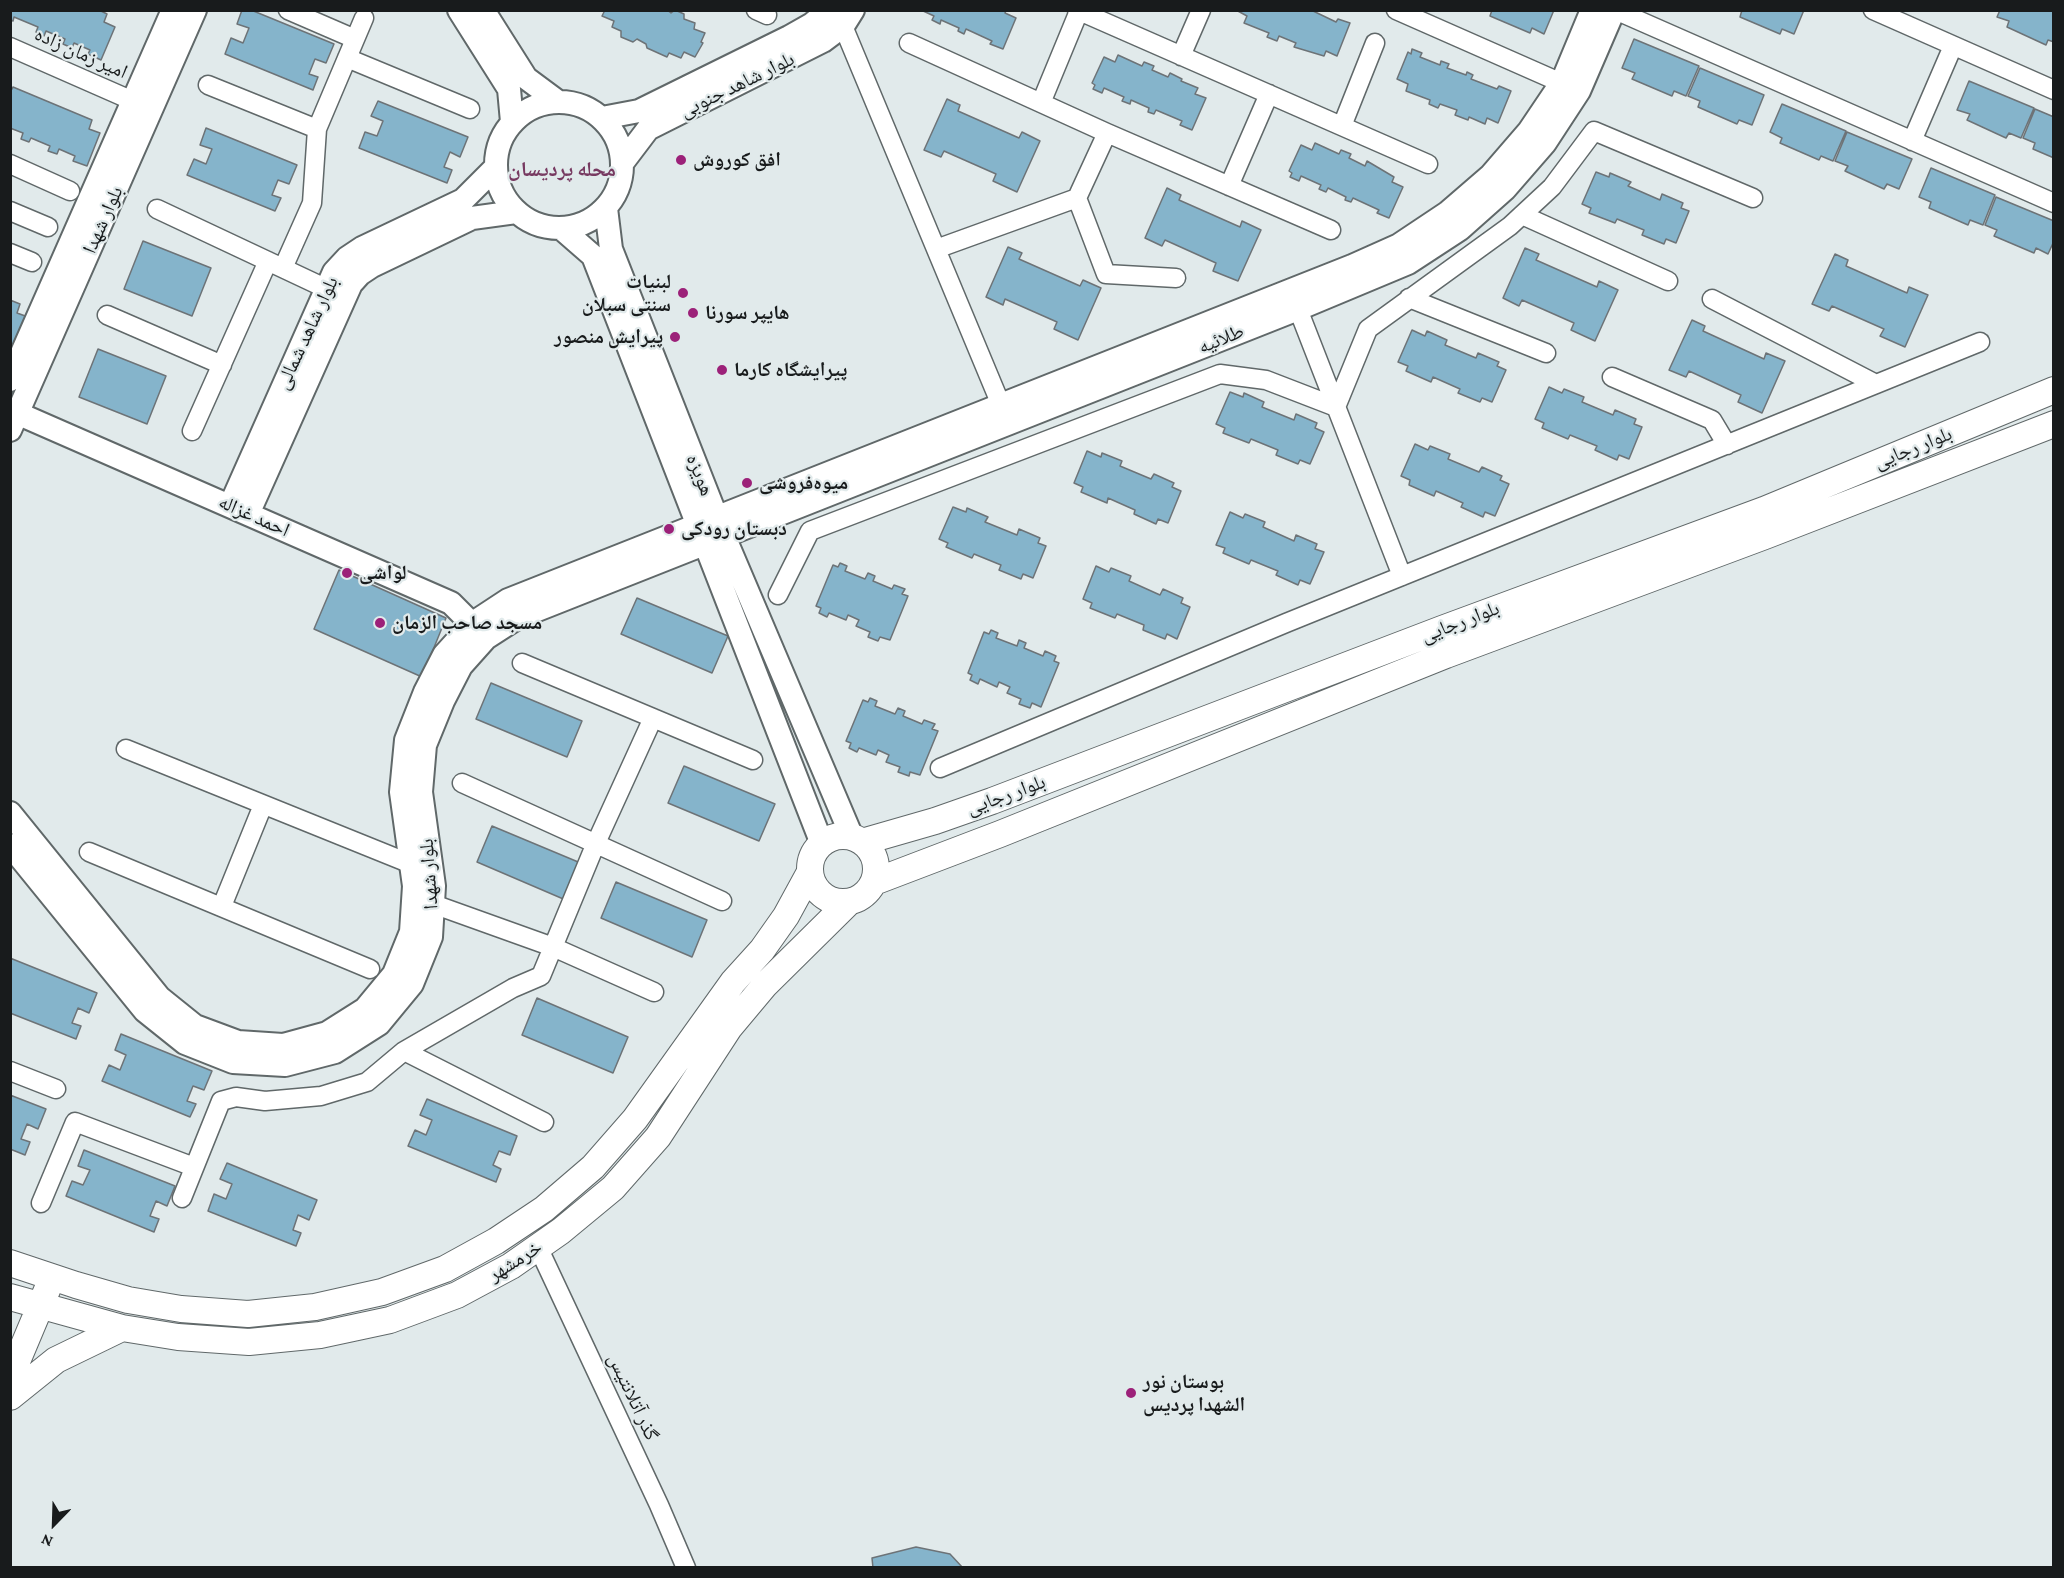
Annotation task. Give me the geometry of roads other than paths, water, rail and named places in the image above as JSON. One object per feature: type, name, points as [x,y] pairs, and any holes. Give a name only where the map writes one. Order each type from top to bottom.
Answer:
[{"type":"main road","name":"بلوار رجایی","points":[[857,840],[935,821],[992,801],[1453,624],[1764,510],[2054,390]]},
{"type":"main road","name":"بلوار رجایی","points":[[874,882],[1000,834],[1446,655],[1765,536],[2054,424]]},
{"type":"main road","points":[[831,838],[857,840],[870,850],[875,860],[874,882],[868,891],[849,902],[838,902],[827,898],[818,891],[810,872],[815,852],[831,838]]},
{"type":"main road","name":"خرمشهر","points":[[12,1268],[128,1300],[181,1309],[248,1314],[315,1307],[382,1292],[456,1263],[496,1241],[544,1209],[593,1167],[635,1119],[733,982],[762,950],[786,916],[810,872]]},
{"type":"main road","name":"خرمشهر","points":[[10,1297],[122,1328],[178,1338],[249,1342],[320,1335],[390,1320],[457,1295],[511,1266],[561,1231],[613,1188],[658,1137],[729,1028],[765,985],[849,902]]},
{"type":"main road","points":[[10,1378],[52,1278]]},
{"type":"main road","points":[[10,1397],[56,1360],[122,1328]]},
{"type":"street","name":"بلوار شهدا","points":[[13,418],[143,104],[173,10]]},
{"type":"street","name":"بلوار شهدا","points":[[10,380],[143,104],[195,10]]},
{"type":"street","points":[[288,10],[355,39]]},
{"type":"street","points":[[459,10],[509,89],[512,122]]},
{"type":"street","points":[[483,10],[526,78],[557,101]]},
{"type":"street","points":[[1181,56],[1201,10]]},
{"type":"street","points":[[1396,10],[1571,87]]},
{"type":"street","name":"طلائیه","points":[[1571,87],[1592,10]]},
{"type":"street","points":[[1614,10],[2054,203]]},
{"type":"street","name":"طلائیه","points":[[711,530],[1294,300],[1399,245],[1448,213],[1491,175],[1571,87],[1614,10]]},
{"type":"street","points":[[1873,10],[2054,90]]},
{"type":"street","points":[[1041,103],[1078,11],[1428,164]]},
{"type":"street","points":[[842,16],[936,249],[1006,414]]},
{"type":"street","name":"بلوار شاهد جنوبی","points":[[603,118],[639,111],[812,24],[842,16]]},
{"type":"street","name":"بلوار شاهد جنوبی","points":[[623,162],[648,129],[823,41],[842,16]]},
{"type":"street","points":[[192,431],[222,365],[312,202],[317,129],[364,18]]},
{"type":"street","points":[[909,43],[1107,133],[1332,230]]},
{"type":"street","points":[[1342,126],[1376,43]]},
{"type":"street","name":"امیر زمان زاده","points":[[10,46],[143,104]]},
{"type":"street","points":[[1912,141],[1953,46]]},
{"type":"street","points":[[347,58],[470,109]]},
{"type":"street","points":[[208,85],[317,129]]},
{"type":"street","points":[[1229,186],[1269,94]]},
{"type":"street","points":[[557,101],[581,105],[603,118],[617,138],[623,162],[620,187],[606,208],[586,223],[562,229],[538,225],[516,212],[502,192],[496,168],[500,143],[512,122],[532,107],[557,101]]},
{"type":"street","points":[[1336,407],[1368,329],[1510,226],[1552,187],[1594,131],[1753,198]]},
{"type":"street","points":[[936,249],[1077,198],[1107,133]]},
{"type":"street","points":[[10,164],[70,191]]},
{"type":"street","name":"بلوار شاهد شمالی","points":[[239,510],[334,272],[347,258],[362,248],[463,200],[496,168]]},
{"type":"street","points":[[1077,198],[1107,274],[1176,278]]},
{"type":"street","name":"هویزه","points":[[606,208],[611,249],[822,844]]},
{"type":"street","points":[[158,209],[326,288]]},
{"type":"street","points":[[10,211],[48,227]]},
{"type":"street","name":"بلوار شاهد شمالی","points":[[239,510],[351,284],[360,274],[472,218],[516,212]]},
{"type":"street","points":[[1522,215],[1668,281]]},
{"type":"street","name":"هویزه","points":[[562,229],[593,256],[711,530],[857,840]]},
{"type":"street","points":[[10,253],[32,262]]},
{"type":"street","points":[[1409,298],[1546,353]]},
{"type":"street","points":[[1712,299],[1876,384]]},
{"type":"street","points":[[1294,300],[1402,576]]},
{"type":"street","points":[[107,315],[222,365]]},
{"type":"street","points":[[940,768],[1402,576],[1980,342]]},
{"type":"street","points":[[778,595],[810,531],[1220,374],[1266,380],[1336,407]]},
{"type":"street","points":[[1612,377],[1712,420],[1727,445]]},
{"type":"street","name":"احمد غزاله","points":[[13,418],[239,510],[451,603],[479,631]]},
{"type":"street","name":"بلوار شهدا","points":[[423,902],[434,886],[401,792],[406,740],[425,692],[444,655],[479,631],[508,600],[680,543],[711,530]]},
{"type":"street","points":[[522,663],[753,760]]},
{"type":"street","points":[[182,1198],[220,1101],[236,1097],[265,1101],[321,1096],[367,1082],[404,1051],[513,988],[541,976],[596,843],[653,718]]},
{"type":"street","points":[[126,749],[411,864]]},
{"type":"street","points":[[462,783],[722,901]]},
{"type":"street","points":[[222,906],[263,805]]},
{"type":"street","name":"بلوار شهدا","points":[[10,813],[108,951],[145,1011],[185,1043],[233,1062],[285,1065],[335,1052],[379,1024],[412,984],[431,937],[423,902],[414,886],[411,864],[416,830]]},
{"type":"street","name":"بلوار شهدا","points":[[10,845],[108,951]]},
{"type":"street","points":[[89,852],[370,969]]},
{"type":"street","points":[[423,902],[554,947],[654,992]]},
{"type":"street","points":[[404,1051],[544,1122]]},
{"type":"street","points":[[10,1071],[56,1089]]},
{"type":"street","points":[[41,1203],[75,1122],[194,1167]]},
{"type":"street","name":"گذر آتلانتیس","points":[[538,1247],[654,1494],[686,1568]]},
{"type":"place","name":"افق کوروش","points":[[681,160]]},
{"type":"place","name":"لبنیات سنتی سبلان","points":[[683,293]]},
{"type":"place","name":"هایپر سورنا","points":[[693,313]]},
{"type":"place","name":"پیرایش منصور","points":[[675,337]]},
{"type":"place","name":"پیرایشگاه کارما","points":[[722,370]]},
{"type":"place","name":"میوه‌فروشی","points":[[747,483]]},
{"type":"place","name":"دبستان رودکی","points":[[669,529]]},
{"type":"place","name":"لواشی","points":[[347,573]]},
{"type":"place","name":"مسجد صاحب الزمان","points":[[380,623]]},
{"type":"place","name":"بوستان نور الشهدا پردیس","points":[[1131,1393]]},
{"type":"district","name":"محله پردیسان","points":[[562,170]]}]
